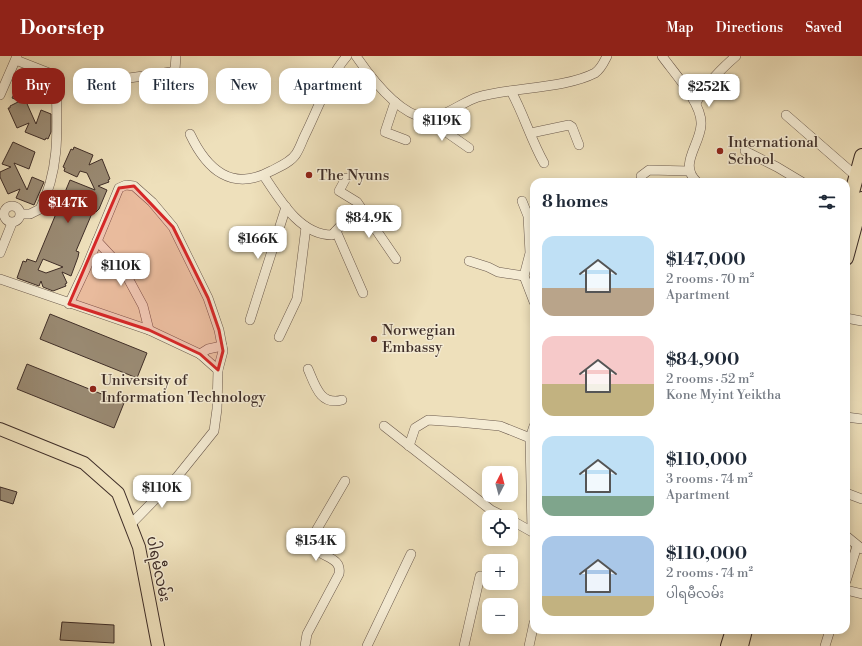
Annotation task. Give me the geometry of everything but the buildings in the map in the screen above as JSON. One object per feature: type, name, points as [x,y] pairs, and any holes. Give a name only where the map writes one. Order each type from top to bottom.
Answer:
[{"type":"highway","points":[[850,199],[862,156]]},
{"type":"highway","points":[[850,243],[862,199]]},
{"type":"highway","points":[[728,646],[732,634]]},
{"type":"highway","points":[[741,646],[744,634]]},
{"type":"main road","name":"ပါရမီလမ်း","points":[[0,429],[84,463],[118,493],[139,547],[158,646]]},
{"type":"street","points":[[131,78],[171,72],[175,70],[176,56]]},
{"type":"street","points":[[190,134],[195,144],[213,169],[225,176],[246,179],[264,176],[296,155],[322,97],[347,56]]},
{"type":"street","points":[[356,56],[369,74],[395,102],[410,112],[424,118],[434,118],[458,105],[479,97],[572,80],[595,72],[603,65],[607,56]]},
{"type":"street","points":[[662,56],[696,103],[701,116],[702,126],[688,171],[692,178]]},
{"type":"street","points":[[696,103],[701,94],[736,56]]},
{"type":"street","points":[[0,95],[17,58],[49,73],[56,80],[57,149],[52,181],[40,209],[30,214],[21,214]]},
{"type":"street","points":[[511,91],[522,110],[536,148],[544,163]]},
{"type":"street","points":[[395,102],[385,132],[406,140]]},
{"type":"street","points":[[786,115],[856,176]]},
{"type":"street","points":[[434,118],[439,127],[469,148]]},
{"type":"street","points":[[531,133],[569,125],[572,127],[579,144]]},
{"type":"street","points":[[745,151],[795,178]]},
{"type":"street","points":[[641,176],[649,170],[688,171]]},
{"type":"street","points":[[264,176],[300,223],[324,235],[334,233],[359,206]]},
{"type":"street","points":[[346,178],[339,191],[357,202],[396,258]]},
{"type":"street","points":[[69,304],[119,188],[126,185],[134,186],[152,202],[173,227],[208,298],[222,346],[222,361],[218,370],[218,409],[214,430],[177,478],[130,525]]},
{"type":"street","points":[[522,201],[528,216],[530,253],[524,276],[530,292]]},
{"type":"street","points":[[14,206],[19,209],[21,214],[17,221],[12,222],[5,218],[2,210],[14,206]]},
{"type":"street","points":[[250,320],[286,206]]},
{"type":"street","points":[[0,253],[12,222]]},
{"type":"street","points":[[279,337],[297,299],[306,227]]},
{"type":"street","points":[[334,233],[363,293]]},
{"type":"street","points":[[97,241],[123,269],[143,306],[149,330]]},
{"type":"street","points":[[469,261],[484,265],[498,272],[524,276]]},
{"type":"street","points":[[0,279],[69,304],[149,330],[200,354],[218,370]]},
{"type":"street","points":[[850,319],[862,321]]},
{"type":"street","points":[[200,354],[222,346]]},
{"type":"street","points":[[308,369],[322,398],[330,402],[342,400]]},
{"type":"street","points":[[850,418],[862,419]]},
{"type":"street","points":[[409,446],[415,428],[428,420],[500,426],[530,438]]},
{"type":"street","points":[[384,426],[491,510]]},
{"type":"street","points":[[305,646],[307,634],[339,574],[340,568],[337,563],[315,549],[312,543],[313,536],[345,481]]},
{"type":"street","points":[[850,494],[862,499]]},
{"type":"street","points":[[518,524],[530,530]]},
{"type":"street","points":[[850,539],[860,547],[850,571]]},
{"type":"street","points":[[367,646],[411,554]]},
{"type":"street","points":[[464,646],[480,576]]},
{"type":"street","points":[[850,591],[862,594]]},
{"type":"street","points":[[529,646],[532,634]]},
{"type":"street","points":[[825,646],[829,634]]},
{"type":"highlighted area","points":[[134,186],[173,227],[208,298],[219,330],[223,351],[218,370],[200,354],[149,330],[69,304],[119,188]]},
{"type":"place","name":"International School","points":[[720,151]]},
{"type":"place","name":"The Nyuns","points":[[309,175]]},
{"type":"place","name":"Norwegian Embassy","points":[[374,339]]},
{"type":"place","name":"University of Information Technology","points":[[93,389]]}]
